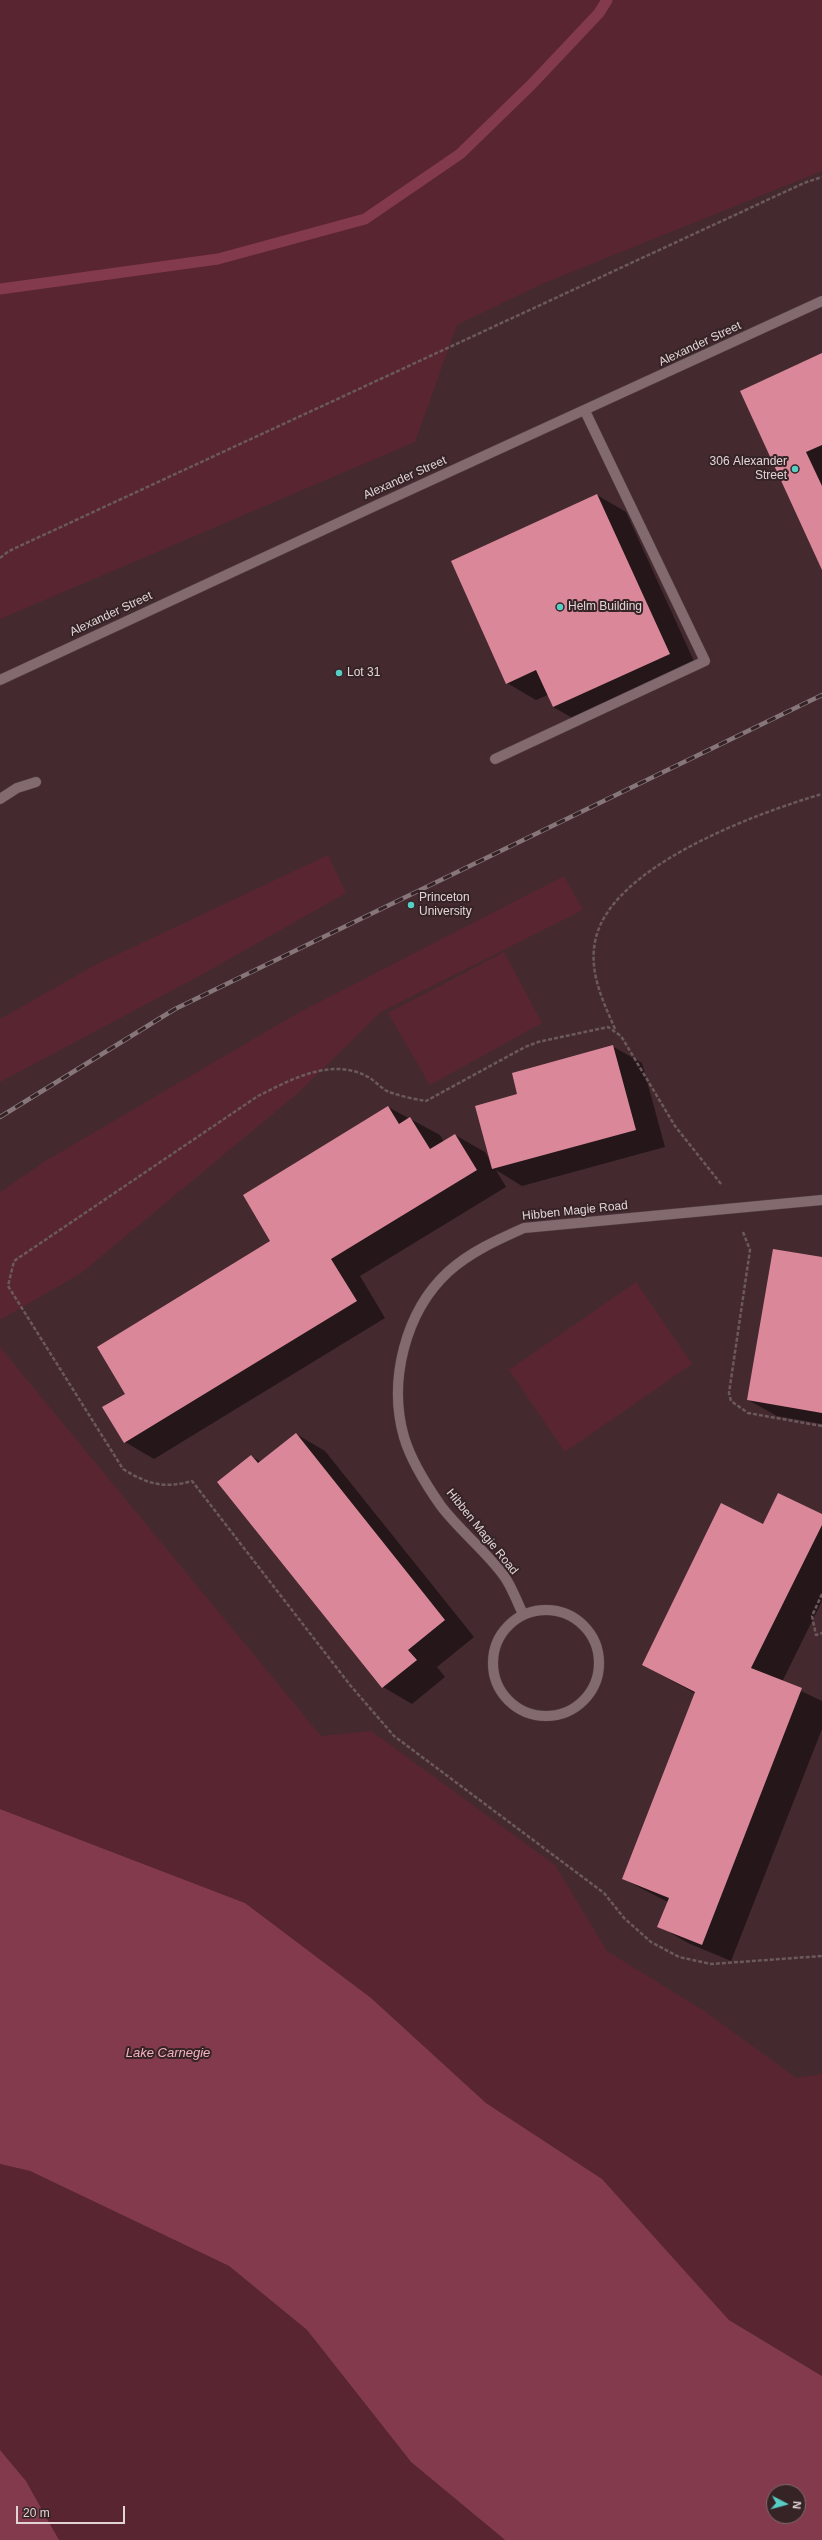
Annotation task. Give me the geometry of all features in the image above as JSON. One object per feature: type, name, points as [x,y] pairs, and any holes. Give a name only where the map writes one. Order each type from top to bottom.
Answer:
[{"type":"main road","name":"Alexander Street","points":[[0,680],[384,501],[585,411],[822,302]]},
{"type":"main road","points":[[495,759],[705,661],[585,411]]},
{"type":"main road","points":[[0,800],[17,788],[36,782]]},
{"type":"main road","name":"Hibben Magie Road","points":[[523,1614],[504,1577],[442,1507],[421,1474],[404,1437],[398,1397],[402,1351],[421,1305],[448,1272],[482,1247],[524,1228],[822,1200]]},
{"type":"main road","points":[[540,1610],[557,1610],[574,1617],[587,1628],[596,1643],[600,1660],[598,1678],[591,1694],[578,1706],[563,1714],[545,1717],[527,1714],[512,1705],[500,1691],[494,1675],[492,1656],[498,1639],[505,1629],[523,1614],[540,1610]]},
{"type":"path","points":[[0,558],[23,544],[804,183],[822,177]]},
{"type":"path","points":[[615,1029],[593,969],[595,942],[601,922],[623,892],[652,868],[712,837],[773,808],[822,794]]},
{"type":"path","points":[[732,1209],[750,1250],[729,1392],[731,1401],[737,1407],[748,1413],[822,1426]]},
{"type":"path","points":[[822,1594],[812,1616],[816,1634],[822,1633]]},
{"type":"shaded area","name":"Princeton University","points":[[0,0],[822,0],[822,2376],[245,1903],[0,1809]]},
{"type":"shaded area","points":[[0,0],[822,0],[822,171],[542,284],[457,325],[415,442],[0,619]]},
{"type":"shaded area","points":[[328,855],[346,893],[203,974],[0,1082],[0,1019],[95,965]]},
{"type":"shaded area","points":[[564,876],[583,910],[381,1012],[298,1093],[80,1274],[0,1320],[0,1192],[47,1160],[298,1013]]},
{"type":"shaded area","points":[[504,952],[542,1023],[430,1085],[388,1013]]},
{"type":"shaded area","points":[[636,1282],[692,1364],[565,1452],[509,1370]]},
{"type":"shaded area","points":[[0,1347],[321,1736],[371,1731],[555,1865],[607,1951],[706,2012],[796,2078],[822,2074],[822,2376],[729,2320],[602,2179],[486,2103],[371,1998],[245,1903],[0,1809]]},
{"type":"shaded area","points":[[0,2164],[30,2171],[229,2266],[307,2330],[411,2462],[505,2540],[59,2540],[26,2481],[0,2450]]},
{"type":"water","name":"Lake Carnegie","points":[[0,1809],[245,1903],[371,1998],[486,2103],[602,2179],[729,2320],[822,2376],[822,2540],[505,2540],[411,2462],[307,2330],[229,2266],[30,2171],[0,2164]]},
{"type":"water","points":[[0,2450],[26,2481],[59,2540],[0,2540]]},
{"type":"building","name":"306 Alexander Street","points":[[822,353],[822,445],[806,452],[822,486],[822,570],[740,391]]},
{"type":"building","name":"Helm Building","points":[[597,494],[670,654],[553,707],[536,670],[506,684],[451,561]]},
{"type":"building","points":[[613,1045],[636,1130],[492,1169],[475,1106],[517,1094],[512,1073]]},
{"type":"building","points":[[388,1106],[399,1124],[410,1117],[430,1149],[455,1134],[477,1170],[331,1259],[357,1301],[124,1443],[102,1407],[125,1394],[97,1347],[270,1241],[243,1195]]},
{"type":"building","points":[[773,1249],[822,1257],[822,1413],[747,1400]]},
{"type":"building","points":[[296,1433],[445,1620],[408,1650],[417,1660],[382,1688],[217,1482],[251,1455],[258,1463]]},
{"type":"building","points":[[778,1493],[822,1514],[822,1525],[751,1668],[802,1688],[702,1945],[657,1927],[669,1898],[622,1879],[695,1692],[642,1665],[721,1503],[763,1524]]},
{"type":"waterway","points":[[0,289],[218,259],[365,219],[460,154],[532,84],[599,13],[607,0]]},
{"type":"railway","points":[[0,1117],[175,1009],[822,695]]},
{"type":"place","name":"306 Alexander Street","points":[[795,469]]},
{"type":"place","name":"Helm Building","points":[[560,607]]},
{"type":"place","name":"Lot 31","points":[[339,673]]},
{"type":"place","name":"Princeton University","points":[[411,905]]}]
